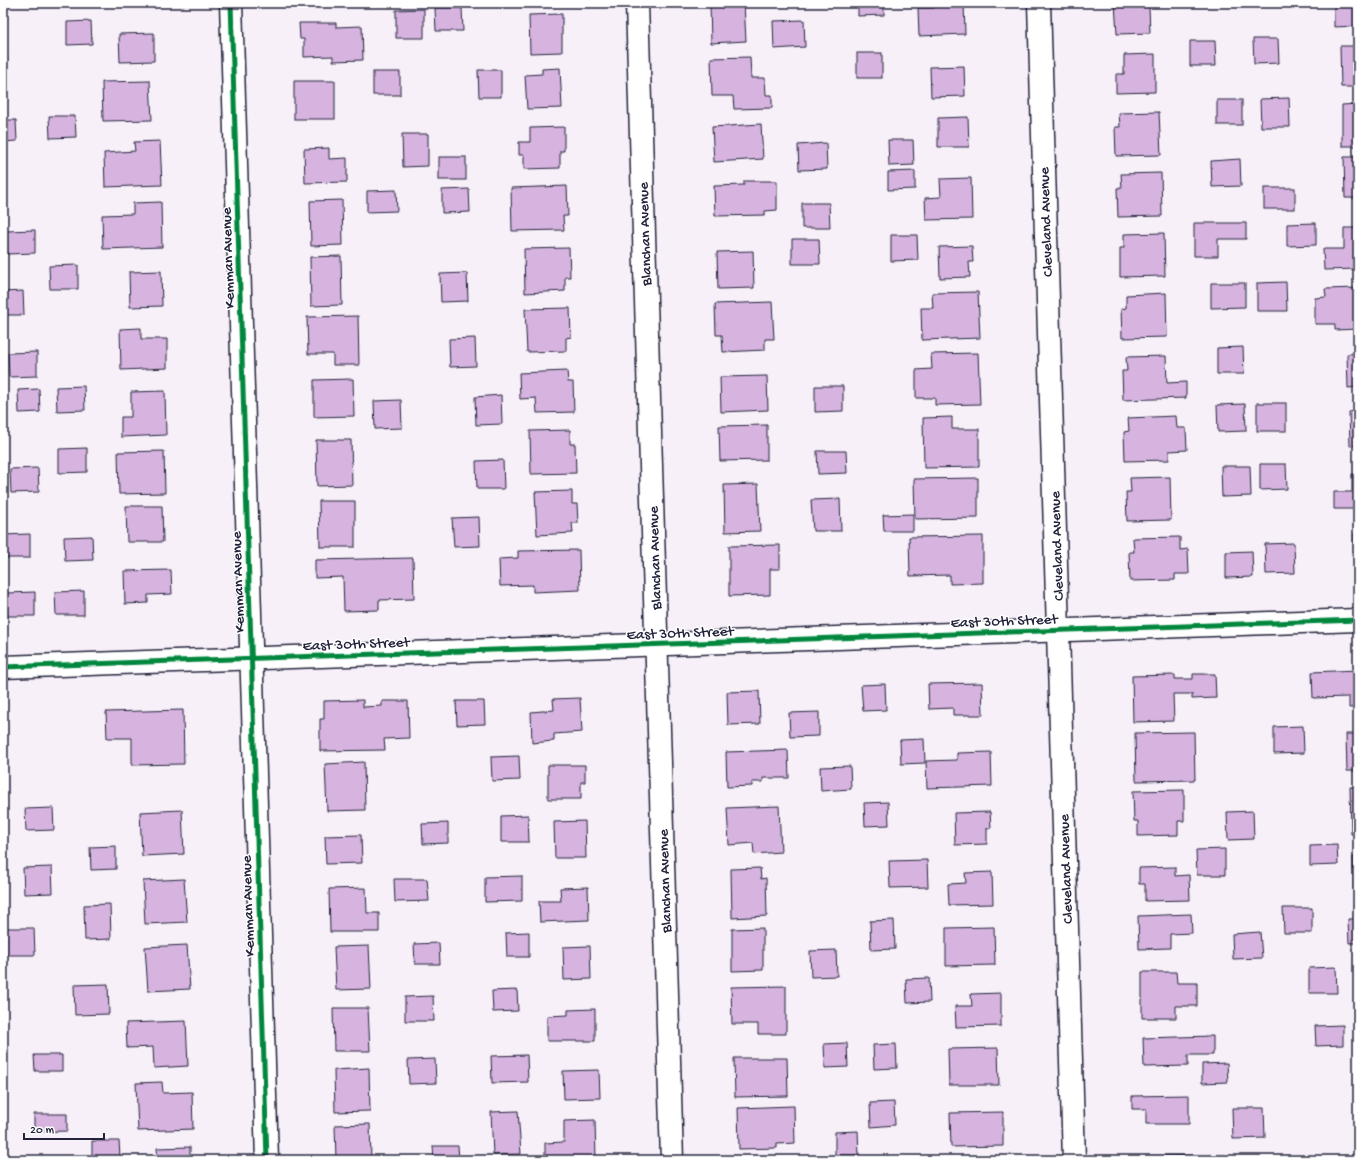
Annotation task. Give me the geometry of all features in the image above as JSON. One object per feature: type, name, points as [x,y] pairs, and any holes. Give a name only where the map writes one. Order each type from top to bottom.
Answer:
[{"type":"street","name":"Kemman Avenue","points":[[231,3],[267,1160]]},
{"type":"street","name":"Blanchan Avenue","points":[[637,3],[672,1160]]},
{"type":"street","name":"Cleveland Avenue","points":[[1038,3],[1074,1160]]},
{"type":"street","name":"East 30th Street","points":[[3,667],[1358,620]]},
{"type":"building","points":[[4,3],[5,13],[3,13]]},
{"type":"building","points":[[710,3],[744,3],[746,41],[711,43]]},
{"type":"building","points":[[858,3],[884,3],[884,15],[858,16]]},
{"type":"building","points":[[934,3],[964,3],[965,34],[919,36],[918,8],[934,8]]},
{"type":"building","points":[[1115,3],[1162,3],[1162,5],[1149,6],[1150,33],[1117,34]]},
{"type":"building","points":[[1237,3],[1237,4],[1209,4]]},
{"type":"building","points":[[1334,3],[1358,3],[1358,26],[1334,27]]},
{"type":"building","points":[[435,8],[462,8],[463,31],[436,31]]},
{"type":"building","points":[[424,9],[424,38],[396,38],[396,10]]},
{"type":"building","points":[[562,14],[562,52],[530,53],[529,15]]},
{"type":"building","points":[[804,20],[805,47],[774,49],[773,21]]},
{"type":"building","points":[[91,21],[92,44],[67,45],[67,22]]},
{"type":"building","points":[[299,23],[336,23],[336,27],[362,26],[363,60],[333,61],[333,56],[304,57],[304,39],[300,39]]},
{"type":"building","points":[[154,33],[154,61],[120,62],[119,34]]},
{"type":"building","points":[[1253,39],[1278,39],[1279,63],[1254,64]]},
{"type":"building","points":[[1190,41],[1215,41],[1216,66],[1190,66]]},
{"type":"building","points":[[1340,46],[1358,46],[1358,87],[1341,87]]},
{"type":"building","points":[[857,53],[882,53],[882,78],[857,78]]},
{"type":"building","points":[[1155,54],[1155,92],[1116,93],[1116,74],[1124,74],[1124,55]]},
{"type":"building","points":[[3,57],[7,57],[8,78],[3,78]]},
{"type":"building","points":[[750,57],[751,78],[765,78],[766,95],[772,95],[772,108],[734,109],[733,96],[712,96],[711,58]]},
{"type":"building","points":[[964,66],[965,96],[931,97],[930,67]]},
{"type":"building","points":[[560,68],[562,108],[527,109],[525,75],[542,74],[542,69]]},
{"type":"building","points":[[478,70],[501,70],[501,97],[479,97]]},
{"type":"building","points":[[373,72],[400,72],[400,95],[373,95]]},
{"type":"building","points":[[150,81],[152,120],[103,121],[102,82]]},
{"type":"building","points":[[294,81],[335,81],[335,119],[294,119]]},
{"type":"building","points":[[1289,98],[1290,127],[1261,127],[1260,99]]},
{"type":"building","points":[[1217,100],[1242,100],[1242,125],[1217,125]]},
{"type":"building","points":[[1358,104],[1358,146],[1342,146],[1342,105]]},
{"type":"building","points":[[1159,112],[1161,155],[1116,156],[1115,127],[1120,127],[1119,113]]},
{"type":"building","points":[[49,116],[75,116],[76,137],[50,138]]},
{"type":"building","points":[[968,117],[969,147],[938,147],[938,118]]},
{"type":"building","points":[[3,120],[16,120],[17,141],[3,142]]},
{"type":"building","points":[[761,124],[763,159],[714,162],[712,127]]},
{"type":"building","points":[[564,127],[564,151],[560,151],[560,168],[524,169],[524,155],[519,155],[519,142],[530,142],[530,128]]},
{"type":"building","points":[[402,134],[428,134],[428,166],[403,167]]},
{"type":"building","points":[[888,140],[913,140],[914,165],[889,166]]},
{"type":"building","points":[[160,141],[162,185],[105,187],[104,153],[135,151],[134,142]]},
{"type":"building","points":[[826,143],[827,169],[799,170],[798,145]]},
{"type":"building","points":[[329,148],[329,159],[347,158],[347,182],[305,183],[304,149]]},
{"type":"building","points":[[439,157],[466,157],[466,180],[439,180]]},
{"type":"building","points":[[1344,157],[1358,157],[1358,198],[1345,198]]},
{"type":"building","points":[[1240,159],[1241,186],[1212,187],[1211,161]]},
{"type":"building","points":[[915,171],[915,189],[888,190],[888,172]]},
{"type":"building","points":[[1161,173],[1162,216],[1118,217],[1117,188],[1122,188],[1121,174]]},
{"type":"building","points":[[971,178],[972,219],[926,220],[925,198],[941,197],[940,179]]},
{"type":"building","points":[[744,181],[777,181],[777,210],[765,211],[765,215],[715,216],[714,186],[744,185]]},
{"type":"building","points":[[567,186],[568,216],[563,216],[564,230],[512,231],[511,188]]},
{"type":"building","points":[[1264,188],[1295,188],[1295,209],[1264,209]]},
{"type":"building","points":[[469,189],[470,212],[442,213],[442,190]]},
{"type":"building","points":[[396,190],[397,211],[367,212],[367,191]]},
{"type":"building","points":[[342,200],[343,245],[311,246],[310,201]]},
{"type":"building","points":[[161,202],[162,247],[103,249],[102,215],[133,214],[133,203]]},
{"type":"building","points":[[802,203],[829,203],[830,228],[802,228]]},
{"type":"building","points":[[1194,223],[1246,223],[1246,239],[1218,239],[1218,256],[1194,256]]},
{"type":"building","points":[[1316,223],[1316,245],[1287,246],[1287,224]]},
{"type":"building","points":[[1344,228],[1358,228],[1358,269],[1324,270],[1323,249],[1344,249]]},
{"type":"building","points":[[35,230],[35,253],[7,254],[6,231]]},
{"type":"building","points":[[1164,233],[1165,276],[1120,277],[1120,248],[1124,248],[1124,234]]},
{"type":"building","points":[[891,235],[917,235],[918,260],[891,261]]},
{"type":"building","points":[[792,239],[819,239],[820,264],[792,264]]},
{"type":"building","points":[[972,246],[973,262],[969,262],[970,277],[940,278],[939,247]]},
{"type":"building","points":[[569,248],[570,277],[565,277],[565,291],[525,293],[524,249]]},
{"type":"building","points":[[753,251],[754,288],[718,289],[717,252]]},
{"type":"building","points":[[341,256],[342,305],[311,306],[310,257]]},
{"type":"building","points":[[78,265],[78,289],[50,289],[49,266]]},
{"type":"building","points":[[161,271],[162,306],[130,307],[129,272]]},
{"type":"building","points":[[467,273],[468,301],[441,302],[440,274]]},
{"type":"building","points":[[1286,282],[1287,311],[1257,311],[1257,283]]},
{"type":"building","points":[[1211,283],[1245,283],[1245,307],[1211,308]]},
{"type":"building","points":[[1358,288],[1358,329],[1335,330],[1335,324],[1315,324],[1315,298],[1326,297],[1325,289]]},
{"type":"building","points":[[23,291],[24,315],[3,315],[3,292]]},
{"type":"building","points":[[978,292],[980,338],[922,340],[921,308],[933,308],[932,293]]},
{"type":"building","points":[[1166,293],[1167,337],[1122,338],[1121,309],[1126,308],[1126,295]]},
{"type":"building","points":[[772,302],[774,339],[765,339],[765,350],[723,352],[722,335],[716,335],[715,304]]},
{"type":"building","points":[[570,308],[571,337],[566,338],[566,351],[527,352],[525,309]]},
{"type":"building","points":[[358,316],[359,365],[333,365],[333,354],[308,354],[307,317]]},
{"type":"building","points":[[141,328],[141,339],[167,339],[167,368],[121,370],[120,329]]},
{"type":"building","points":[[475,338],[476,366],[450,367],[449,339]]},
{"type":"building","points":[[1243,347],[1244,374],[1217,374],[1217,348]]},
{"type":"building","points":[[37,352],[37,376],[9,377],[8,353]]},
{"type":"building","points":[[978,353],[980,404],[935,405],[935,398],[916,398],[916,370],[932,369],[931,354]]},
{"type":"building","points":[[1358,353],[1358,387],[1348,388],[1347,354]]},
{"type":"building","points":[[1166,356],[1167,383],[1186,382],[1186,398],[1123,400],[1122,371],[1127,371],[1126,357]]},
{"type":"building","points":[[567,371],[568,382],[573,382],[574,412],[537,413],[536,398],[520,399],[519,373]]},
{"type":"building","points":[[767,376],[768,410],[721,412],[720,377]]},
{"type":"building","points":[[353,379],[354,416],[314,417],[314,380]]},
{"type":"building","points":[[84,386],[85,410],[57,411],[56,387]]},
{"type":"building","points":[[815,386],[843,386],[843,411],[815,412]]},
{"type":"building","points":[[39,389],[40,412],[19,413],[18,390]]},
{"type":"building","points":[[165,391],[166,435],[121,437],[121,417],[131,417],[131,392]]},
{"type":"building","points":[[501,395],[502,424],[476,425],[475,397]]},
{"type":"building","points":[[401,400],[402,428],[375,429],[374,401]]},
{"type":"building","points":[[1257,403],[1286,403],[1286,431],[1257,431]]},
{"type":"building","points":[[1245,404],[1246,431],[1218,432],[1217,405]]},
{"type":"building","points":[[1358,411],[1358,445],[1350,446],[1349,412]]},
{"type":"building","points":[[1176,416],[1177,428],[1186,428],[1187,450],[1169,451],[1169,460],[1125,461],[1124,432],[1129,431],[1128,418]]},
{"type":"building","points":[[952,417],[952,429],[979,429],[979,467],[924,468],[923,418]]},
{"type":"building","points":[[767,425],[767,460],[720,461],[719,426]]},
{"type":"building","points":[[570,430],[570,444],[575,444],[576,473],[531,474],[530,431]]},
{"type":"building","points":[[316,440],[351,440],[352,485],[317,486]]},
{"type":"building","points":[[87,448],[87,472],[59,473],[59,449]]},
{"type":"building","points":[[164,451],[165,493],[119,494],[118,452]]},
{"type":"building","points":[[817,451],[846,451],[847,473],[818,474]]},
{"type":"building","points":[[503,460],[504,489],[477,489],[476,461]]},
{"type":"building","points":[[1260,464],[1286,464],[1287,489],[1260,490]]},
{"type":"building","points":[[1221,466],[1250,466],[1251,496],[1222,497]]},
{"type":"building","points":[[38,468],[39,492],[11,493],[10,469]]},
{"type":"building","points":[[1352,474],[1358,474],[1358,509],[1334,509],[1334,492],[1352,492]]},
{"type":"building","points":[[1170,477],[1171,520],[1127,521],[1126,492],[1131,492],[1130,478]]},
{"type":"building","points":[[978,478],[978,518],[915,519],[914,479]]},
{"type":"building","points":[[758,484],[760,531],[725,532],[724,485]]},
{"type":"building","points":[[572,491],[572,504],[577,504],[578,523],[572,523],[573,533],[537,535],[535,492]]},
{"type":"building","points":[[840,499],[841,531],[813,531],[811,500]]},
{"type":"building","points":[[319,501],[355,501],[355,547],[320,547]]},
{"type":"building","points":[[126,506],[162,506],[163,542],[127,542]]},
{"type":"building","points":[[913,514],[913,531],[884,531],[883,515]]},
{"type":"building","points":[[479,517],[480,546],[454,547],[452,518]]},
{"type":"building","points":[[30,534],[30,558],[3,558],[3,535]]},
{"type":"building","points":[[1354,534],[1358,534],[1358,565],[1355,565]]},
{"type":"building","points":[[92,536],[93,560],[65,561],[64,537]]},
{"type":"building","points":[[983,536],[983,583],[950,584],[950,575],[910,576],[909,537]]},
{"type":"building","points":[[1180,537],[1180,550],[1188,549],[1189,574],[1175,574],[1175,580],[1130,581],[1129,552],[1134,552],[1133,538]]},
{"type":"building","points":[[1294,543],[1295,573],[1266,574],[1265,544]]},
{"type":"building","points":[[780,545],[780,569],[770,569],[770,595],[729,596],[729,546]]},
{"type":"building","points":[[579,550],[580,590],[533,592],[533,585],[500,586],[499,559],[518,558],[518,551]]},
{"type":"building","points":[[1252,551],[1253,577],[1226,578],[1226,552]]},
{"type":"building","points":[[413,558],[414,599],[379,600],[379,610],[344,611],[343,577],[315,578],[315,560]]},
{"type":"building","points":[[171,570],[172,594],[148,595],[148,603],[125,604],[124,571]]},
{"type":"building","points":[[84,591],[84,615],[56,615],[55,592]]},
{"type":"building","points":[[35,592],[35,616],[7,616],[6,593]]},
{"type":"building","points":[[1358,670],[1358,707],[1349,708],[1349,697],[1313,698],[1312,672]]},
{"type":"building","points":[[1193,674],[1215,674],[1216,698],[1192,699],[1192,694],[1173,694],[1174,721],[1133,722],[1132,676],[1175,675],[1175,679],[1193,679]]},
{"type":"building","points":[[982,683],[983,715],[953,715],[953,708],[929,709],[928,684]]},
{"type":"building","points":[[885,684],[886,710],[863,711],[861,685]]},
{"type":"building","points":[[759,691],[760,724],[728,725],[727,692]]},
{"type":"building","points":[[580,698],[582,732],[554,734],[554,741],[532,743],[531,712],[554,710],[553,699]]},
{"type":"building","points":[[363,700],[363,707],[382,706],[382,701],[408,701],[409,738],[384,739],[385,750],[320,751],[320,719],[324,719],[324,701]]},
{"type":"building","points":[[456,701],[484,701],[485,724],[457,725]]},
{"type":"building","points":[[183,710],[184,764],[132,765],[132,738],[107,738],[106,712]]},
{"type":"building","points":[[819,712],[819,736],[790,737],[789,713]]},
{"type":"building","points":[[1303,726],[1304,753],[1274,754],[1274,727]]},
{"type":"building","points":[[1194,732],[1195,780],[1136,781],[1135,733]]},
{"type":"building","points":[[1346,734],[1358,734],[1358,771],[1347,771]]},
{"type":"building","points":[[924,739],[925,763],[901,764],[900,740]]},
{"type":"building","points":[[788,750],[789,778],[763,778],[763,782],[752,782],[752,786],[727,787],[726,752]]},
{"type":"building","points":[[991,752],[992,786],[927,788],[926,761],[957,760],[957,753]]},
{"type":"building","points":[[519,756],[520,780],[492,781],[491,757]]},
{"type":"building","points":[[364,762],[365,810],[327,811],[325,764]]},
{"type":"building","points":[[548,765],[585,765],[585,782],[581,782],[581,799],[548,799]]},
{"type":"building","points":[[850,766],[851,789],[821,791],[820,767]]},
{"type":"building","points":[[1350,787],[1358,787],[1358,834],[1351,834]]},
{"type":"building","points":[[1184,790],[1184,821],[1178,821],[1178,835],[1138,836],[1138,821],[1134,821],[1133,791]]},
{"type":"building","points":[[888,802],[889,825],[865,826],[864,803]]},
{"type":"building","points":[[779,806],[781,852],[754,854],[753,843],[729,845],[727,808]]},
{"type":"building","points":[[53,808],[54,830],[26,831],[25,809]]},
{"type":"building","points":[[182,810],[184,854],[142,856],[140,812]]},
{"type":"building","points":[[1253,811],[1254,839],[1228,840],[1227,812]]},
{"type":"building","points":[[990,812],[991,828],[987,828],[987,844],[955,845],[954,813]]},
{"type":"building","points":[[528,815],[529,842],[501,842],[501,816]]},
{"type":"building","points":[[585,821],[586,858],[555,858],[554,822]]},
{"type":"building","points":[[448,823],[448,843],[423,844],[422,824]]},
{"type":"building","points":[[361,835],[362,863],[326,864],[325,836]]},
{"type":"building","points":[[1337,845],[1338,865],[1310,866],[1310,846]]},
{"type":"building","points":[[116,846],[116,869],[91,870],[90,847]]},
{"type":"building","points":[[1225,849],[1225,875],[1197,875],[1196,850]]},
{"type":"building","points":[[1353,857],[1358,857],[1358,895],[1354,895]]},
{"type":"building","points":[[927,860],[928,887],[890,888],[889,861]]},
{"type":"building","points":[[52,867],[53,893],[24,894],[23,868]]},
{"type":"building","points":[[1175,867],[1175,876],[1189,875],[1190,900],[1145,901],[1145,884],[1139,884],[1139,868]]},
{"type":"building","points":[[760,868],[761,879],[766,878],[767,916],[732,918],[731,869]]},
{"type":"building","points":[[992,872],[993,904],[949,905],[948,884],[966,883],[965,873]]},
{"type":"building","points":[[522,876],[522,901],[485,902],[485,877]]},
{"type":"building","points":[[184,879],[187,922],[145,924],[143,881]]},
{"type":"building","points":[[394,879],[427,879],[429,901],[395,902]]},
{"type":"building","points":[[588,887],[589,920],[540,922],[539,901],[561,901],[560,888]]},
{"type":"building","points":[[366,888],[367,913],[379,913],[379,932],[330,932],[329,889]]},
{"type":"building","points":[[110,904],[111,939],[85,940],[84,905]]},
{"type":"building","points":[[1283,908],[1312,908],[1312,933],[1284,933]]},
{"type":"building","points":[[1191,914],[1192,933],[1170,934],[1170,948],[1139,949],[1138,916]]},
{"type":"building","points":[[1354,914],[1358,914],[1358,943],[1349,943],[1348,919],[1354,919]]},
{"type":"building","points":[[894,920],[895,949],[871,950],[870,921]]},
{"type":"building","points":[[994,927],[995,965],[946,966],[946,928]]},
{"type":"building","points":[[3,928],[34,928],[35,955],[3,955]]},
{"type":"building","points":[[763,928],[763,970],[732,971],[732,929]]},
{"type":"building","points":[[529,932],[529,957],[507,957],[506,933]]},
{"type":"building","points":[[1260,932],[1262,958],[1233,959],[1232,934]]},
{"type":"building","points":[[439,943],[440,964],[415,964],[414,944]]},
{"type":"building","points":[[187,945],[190,989],[148,991],[145,947]]},
{"type":"building","points":[[369,946],[371,989],[336,990],[334,947]]},
{"type":"building","points":[[590,946],[591,979],[564,980],[563,947]]},
{"type":"building","points":[[836,950],[837,976],[811,977],[810,951]]},
{"type":"building","points":[[1336,967],[1337,993],[1309,993],[1309,968]]},
{"type":"building","points":[[1142,972],[1176,972],[1177,983],[1197,983],[1197,1006],[1176,1006],[1176,1018],[1142,1018]]},
{"type":"building","points":[[929,978],[930,1002],[907,1003],[906,979]]},
{"type":"building","points":[[108,984],[109,1014],[75,1015],[74,985]]},
{"type":"building","points":[[786,986],[786,1034],[758,1034],[758,1024],[732,1024],[731,987]]},
{"type":"building","points":[[517,990],[518,1011],[493,1012],[492,991]]},
{"type":"building","points":[[1001,993],[1001,1026],[956,1027],[955,1006],[972,1006],[971,994]]},
{"type":"building","points":[[433,996],[434,1021],[405,1021],[405,997]]},
{"type":"building","points":[[333,1008],[368,1008],[370,1051],[334,1051]]},
{"type":"building","points":[[595,1009],[595,1041],[547,1041],[547,1016],[568,1015],[568,1010]]},
{"type":"building","points":[[186,1021],[188,1066],[154,1068],[153,1047],[127,1048],[126,1023]]},
{"type":"building","points":[[1343,1025],[1343,1045],[1316,1046],[1315,1026]]},
{"type":"building","points":[[1213,1036],[1213,1055],[1188,1055],[1188,1066],[1144,1067],[1143,1038]]},
{"type":"building","points":[[847,1043],[848,1067],[825,1068],[824,1044]]},
{"type":"building","points":[[896,1044],[897,1068],[874,1069],[873,1045]]},
{"type":"building","points":[[998,1048],[999,1085],[949,1085],[948,1049]]},
{"type":"building","points":[[34,1055],[62,1055],[62,1071],[35,1071]]},
{"type":"building","points":[[527,1055],[528,1082],[492,1083],[491,1056]]},
{"type":"building","points":[[734,1058],[787,1058],[788,1096],[735,1097]]},
{"type":"building","points":[[435,1059],[436,1083],[409,1084],[408,1060]]},
{"type":"building","points":[[1227,1063],[1228,1082],[1202,1083],[1202,1064]]},
{"type":"building","points":[[369,1068],[370,1111],[335,1112],[334,1070]]},
{"type":"building","points":[[599,1070],[600,1098],[564,1099],[563,1071]]},
{"type":"building","points":[[162,1082],[163,1093],[192,1092],[193,1129],[138,1131],[136,1083]]},
{"type":"building","points":[[1189,1095],[1189,1124],[1146,1124],[1146,1109],[1132,1109],[1132,1096]]},
{"type":"building","points":[[894,1102],[895,1125],[871,1127],[870,1103]]},
{"type":"building","points":[[794,1106],[795,1143],[777,1144],[777,1148],[739,1149],[738,1108]]},
{"type":"building","points":[[1232,1108],[1264,1108],[1265,1138],[1233,1139]]},
{"type":"building","points":[[518,1111],[521,1154],[493,1155],[491,1112]]},
{"type":"building","points":[[1003,1112],[1003,1146],[951,1147],[950,1113]]},
{"type":"building","points":[[34,1114],[67,1114],[67,1131],[34,1132]]},
{"type":"building","points":[[595,1120],[596,1160],[545,1160],[545,1143],[564,1142],[564,1121]]},
{"type":"building","points":[[370,1124],[371,1160],[336,1160],[335,1125]]},
{"type":"building","points":[[858,1131],[859,1155],[835,1155],[835,1132]]},
{"type":"building","points":[[92,1141],[119,1141],[120,1157],[92,1158]]},
{"type":"building","points":[[433,1146],[458,1146],[459,1160],[434,1160]]},
{"type":"building","points":[[190,1147],[190,1160],[158,1160],[157,1148]]},
{"type":"building","points":[[1225,1155],[1225,1160],[1151,1160],[1151,1156]]},
{"type":"cycle path","points":[[231,3],[267,1160]]},
{"type":"cycle path","points":[[3,667],[1358,620]]}]
